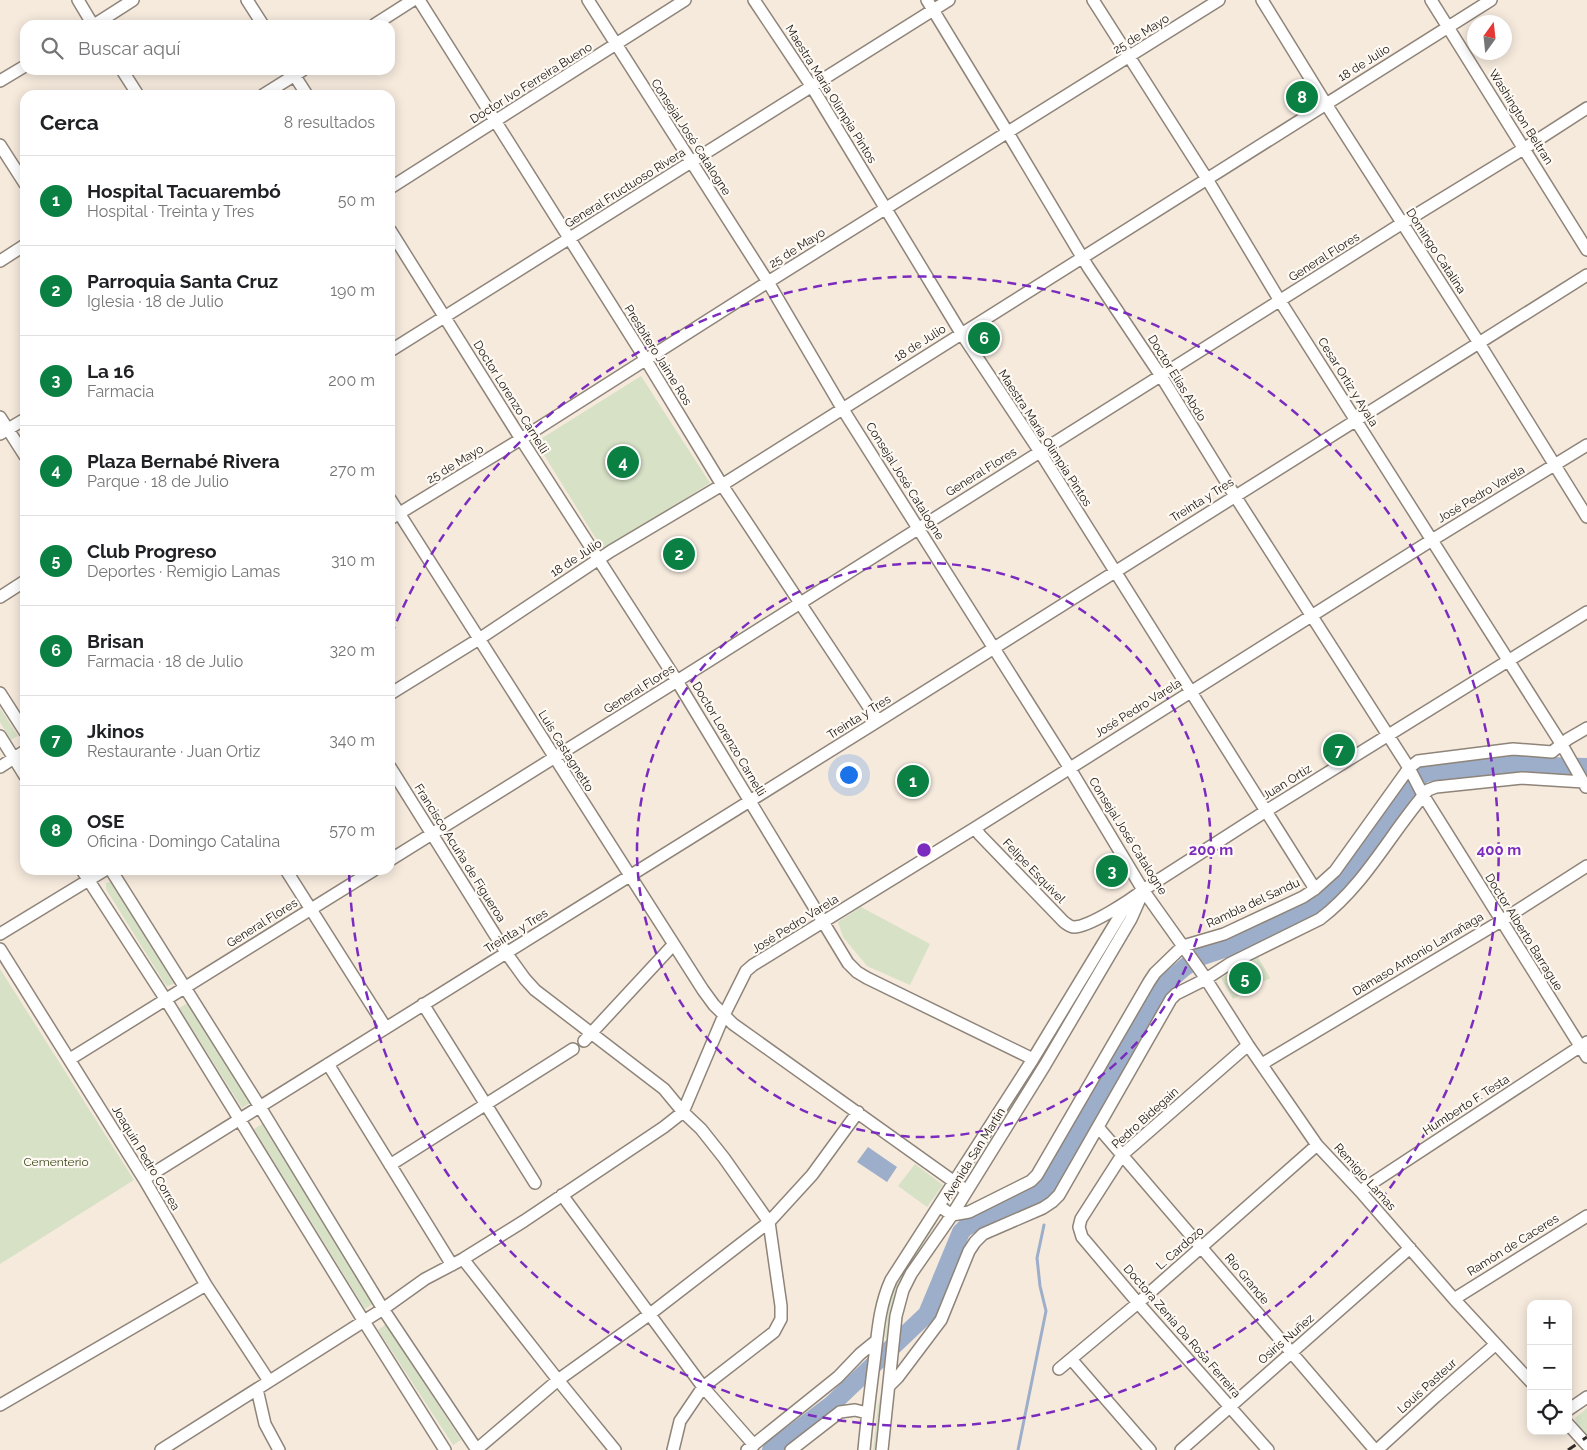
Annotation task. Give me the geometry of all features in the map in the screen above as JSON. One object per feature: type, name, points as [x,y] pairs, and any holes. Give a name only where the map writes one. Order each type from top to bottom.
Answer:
[{"type":"street","points":[[78,0],[91,20]]},
{"type":"street","points":[[102,20],[133,0]]},
{"type":"street","points":[[247,0],[259,20]]},
{"type":"street","points":[[382,20],[413,0]]},
{"type":"street","name":"Presbítero Jaime Ros","points":[[419,0],[646,360],[722,485],[878,721]]},
{"type":"street","name":"Consejal José Catalogne","points":[[588,0],[768,282],[842,408],[1069,768],[1143,890],[1204,976]]},
{"type":"street","name":"Doctor Ivo Ferreira Bueno","points":[[395,185],[685,0]]},
{"type":"street","name":"Maestra María Olimpia Pintos","points":[[754,0],[812,87],[962,333],[1040,452],[1315,889]]},
{"type":"street","name":"Doctor Elías Abdo","points":[[927,0],[1082,257],[1161,376],[1235,496],[1411,771]]},
{"type":"street","name":"General Fructuoso Rivera","points":[[395,348],[949,0]]},
{"type":"street","name":"Cesar Ortiz y Ayala","points":[[1093,0],[1207,179],[1280,301],[1562,745],[1584,783]]},
{"type":"street","name":"25 de Mayo","points":[[395,515],[521,439],[1219,0]]},
{"type":"street","name":"Domingo Catalina","points":[[1262,0],[1401,224],[1479,344],[1587,517]]},
{"type":"street","name":"Washington Beltran","points":[[1431,0],[1587,250]]},
{"type":"street","name":"18 de Julio","points":[[395,691],[598,560],[722,485],[1491,0]]},
{"type":"street","points":[[0,81],[20,69]]},
{"type":"street","points":[[125,75],[135,90]]},
{"type":"street","points":[[270,90],[292,75]]},
{"type":"street","points":[[297,75],[305,90]]},
{"type":"street","name":"General Flores","points":[[395,857],[1587,108]]},
{"type":"street","points":[[0,145],[20,176]]},
{"type":"street","name":"Doctor Lorenzo Carnelli","points":[[395,238],[598,560],[677,681],[848,963],[857,972],[1033,1059]]},
{"type":"street","points":[[0,261],[20,248]]},
{"type":"street","name":"Treinta y Tres","points":[[144,1179],[423,1004],[507,954],[1587,275]]},
{"type":"street","points":[[0,417],[4,432],[20,450]]},
{"type":"street","points":[[4,432],[20,421]]},
{"type":"street","name":"José Pedro Varela","points":[[682,1112],[724,1015],[746,971],[1432,540],[1587,445]]},
{"type":"street","name":"Luis Castagnetto","points":[[395,517],[478,638],[673,945],[703,990],[724,1015],[733,1024],[968,1191]]},
{"type":"street","points":[[0,596],[20,584]]},
{"type":"street","name":"Juan Ortiz","points":[[1077,927],[1099,918],[1130,900],[1266,811],[1587,612]]},
{"type":"street","points":[[0,693],[20,724]]},
{"type":"street","points":[[1411,771],[1418,762],[1478,753],[1513,749],[1552,752],[1587,728]]},
{"type":"street","points":[[0,736],[20,768]]},
{"type":"street","points":[[0,767],[20,754]]},
{"type":"street","name":"Doctor Alberto Barrague","points":[[1411,771],[1501,921],[1584,1044],[1587,1057]]},
{"type":"street","name":"Rambla del Sandu","points":[[952,1215],[969,1212],[1031,1181],[1037,1175],[1148,982],[1155,973],[1185,948],[1224,934],[1315,889],[1335,871],[1411,771]]},
{"type":"street","name":"Francisco Acuña de Figueroa","points":[[395,775],[507,954],[535,990],[588,1037],[664,1090],[682,1112],[701,1129],[769,1222]]},
{"type":"street","points":[[889,1383],[898,1377],[941,1320],[975,1242],[984,1234],[1043,1208],[1059,1195],[1171,999],[1176,994],[1204,976],[1320,919],[1330,912],[1358,884],[1422,792],[1436,787],[1516,778],[1584,783]]},
{"type":"street","name":"Felipe Esquivel","points":[[975,828],[1064,922],[1077,927]]},
{"type":"street","name":"Dámaso Antonio Larrañaga","points":[[1262,1064],[1501,921],[1587,866]]},
{"type":"street","points":[[85,875],[166,1000],[445,1450]]},
{"type":"street","points":[[0,934],[97,875]]},
{"type":"street","points":[[114,875],[260,1107],[382,1309],[477,1450],[558,1380],[650,1314],[769,1222],[812,1175],[858,1112]]},
{"type":"street","points":[[289,875],[386,1028]]},
{"type":"street","name":"General Flores","points":[[70,1059],[366,875]]},
{"type":"street","name":"Avenida San Martín","points":[[882,1450],[896,1316],[911,1274],[968,1191],[1045,1065],[1130,919],[1143,890]]},
{"type":"street","name":"Avenida San Martín","points":[[864,1450],[870,1386],[882,1303],[891,1280],[1033,1059],[1130,900]]},
{"type":"street","points":[[588,1037],[673,945]]},
{"type":"street","name":"Joaquin Pedro Correa","points":[[0,949],[144,1179],[206,1285],[269,1382]]},
{"type":"street","name":"Remigio Lamas","points":[[1204,976],[1248,1045],[1317,1145],[1527,1378]]},
{"type":"street","points":[[423,1004],[535,1182]]},
{"type":"street","name":"Humberto F. Testa","points":[[1360,1191],[1584,1044]]},
{"type":"street","name":"Pedro Bidegain","points":[[1079,1227],[1081,1219],[1122,1155],[1248,1045]]},
{"type":"street","points":[[390,1165],[573,1049]]},
{"type":"street","points":[[328,1064],[452,1265]]},
{"type":"street","points":[[161,1450],[382,1309],[425,1279],[452,1265],[524,1221],[664,1127],[682,1112]]},
{"type":"street","name":"Río Grande","points":[[1098,1127],[1376,1450]]},
{"type":"street","name":"L. Cardozo","points":[[1059,1369],[1138,1303],[1317,1145]]},
{"type":"street","points":[[562,1195],[750,1447],[838,1377],[860,1354],[876,1341]]},
{"type":"street","points":[[939,1206],[952,1215]]},
{"type":"street","name":"Ramón de Caceres","points":[[1454,1299],[1587,1216]]},
{"type":"street","points":[[673,1450],[680,1421],[704,1387],[774,1332],[781,1319],[781,1306],[769,1222]]},
{"type":"street","name":"Doctora Zenia Da Rosa Ferreira","points":[[1079,1227],[1082,1237],[1268,1450]]},
{"type":"street","name":"Osiris Nuñez","points":[[1181,1450],[1410,1248]]},
{"type":"street","points":[[463,1258],[615,1450]]},
{"type":"street","points":[[0,1405],[206,1285]]},
{"type":"street","name":"Louis Pasteur","points":[[1376,1450],[1434,1396],[1496,1344]]},
{"type":"street","points":[[1071,1360],[1150,1450]]},
{"type":"street","points":[[257,1389],[265,1424],[279,1450]]},
{"type":"street","points":[[1572,1407],[1587,1397]]},
{"type":"street","points":[[792,1450],[840,1412],[855,1410],[868,1413]]},
{"type":"street","points":[[1572,1428],[1585,1443]]},
{"type":"green space","points":[[641,376],[710,483],[603,550],[536,442]]},
{"type":"green space","points":[[0,708],[18,736],[11,740],[0,722]]},
{"type":"green space","points":[[111,882],[174,980],[174,984],[167,986],[165,984],[106,889],[106,883]]},
{"type":"green space","points":[[861,907],[930,944],[910,985],[867,966],[843,937],[838,922]]},
{"type":"green space","points":[[1121,921],[1123,922],[1045,1056],[972,1169],[969,1169],[1043,1054]]},
{"type":"green space","points":[[1258,957],[1270,978],[1233,999],[1221,978]]},
{"type":"green space","name":"Cementerio","points":[[0,969],[134,1180],[0,1264]]},
{"type":"green space","points":[[188,1003],[250,1103],[242,1108],[179,1008]]},
{"type":"green space","points":[[262,1124],[374,1303],[365,1309],[254,1129]]},
{"type":"green space","points":[[915,1164],[943,1185],[927,1207],[898,1186]]},
{"type":"green space","points":[[936,1220],[937,1222],[902,1278],[895,1298],[887,1341],[885,1337],[889,1307],[896,1282]]},
{"type":"green space","points":[[386,1324],[461,1440],[453,1445],[378,1330]]},
{"type":"green space","points":[[881,1392],[876,1450],[873,1450],[878,1405]]},
{"type":"green space","points":[[1587,1408],[1587,1438],[1577,1426],[1575,1418]]},
{"type":"water","points":[[868,1147],[897,1167],[887,1182],[857,1162]]},
{"type":"waterway","points":[[771,1450],[831,1405],[927,1314],[961,1232],[966,1227],[1044,1190],[1159,989],[1185,967],[1200,957],[1224,949],[1311,908],[1321,900],[1346,876],[1404,794],[1426,773],[1519,763],[1587,767]]},
{"type":"waterway","points":[[1018,1450],[1046,1311],[1040,1286],[1037,1258],[1044,1225]]},
{"type":"railway","points":[[1568,1450],[1587,1437]]},
{"type":"place","name":"OSE","points":[[1302,97]]},
{"type":"place","name":"Brisan","points":[[984,338]]},
{"type":"place","name":"Plaza Bernabé Rivera","points":[[623,462]]},
{"type":"place","name":"Parroquia Santa Cruz","points":[[679,554]]},
{"type":"place","name":"Jkinos","points":[[1339,750]]},
{"type":"place","name":"Hospital Tacuarembó","points":[[913,781]]},
{"type":"place","name":"La 16","points":[[1112,871]]},
{"type":"place","name":"Club Progreso","points":[[1245,978]]}]
